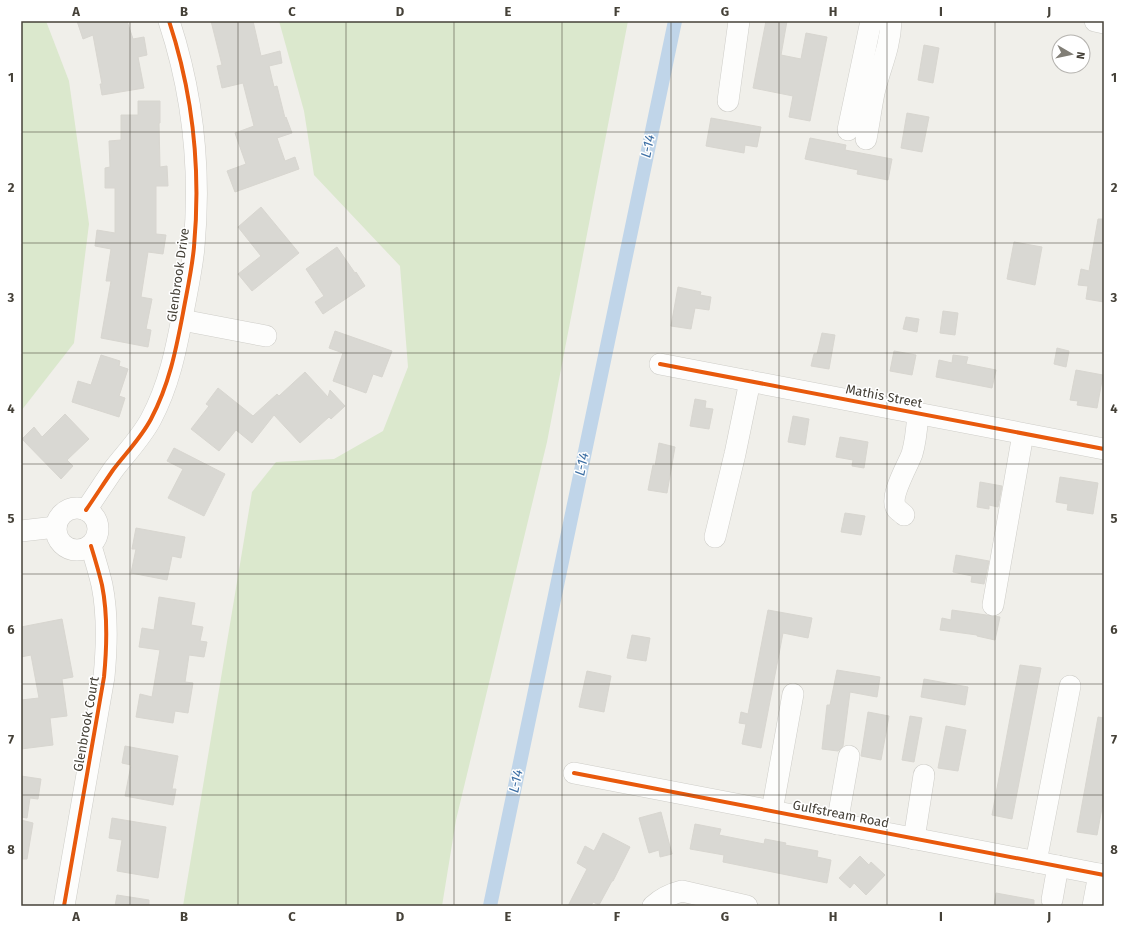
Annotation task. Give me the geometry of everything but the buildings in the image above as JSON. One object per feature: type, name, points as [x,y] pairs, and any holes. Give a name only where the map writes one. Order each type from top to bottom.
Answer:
[{"type":"street","name":"Glenbrook Drive","points":[[86,510],[114,469],[134,446],[150,420],[164,392],[173,363],[182,320],[194,248],[196,166],[193,125],[186,84],[176,43],[168,21]]},
{"type":"street","points":[[728,101],[739,21]]},
{"type":"street","points":[[871,21],[857,135],[874,92],[888,50],[891,21]]},
{"type":"street","points":[[1095,21],[1104,23]]},
{"type":"street","name":"Glenbrook Drive","points":[[182,320],[266,336]]},
{"type":"street","name":"Mathis Street","points":[[660,364],[1104,449]]},
{"type":"street","points":[[715,537],[735,454],[750,381]]},
{"type":"street","points":[[904,515],[896,509],[895,504],[899,482],[912,455],[918,413]]},
{"type":"street","points":[[993,605],[1023,434]]},
{"type":"street","points":[[72,508],[86,510],[92,514],[96,520],[98,527],[96,541],[85,550],[72,551],[65,548],[57,537],[56,528],[60,516],[65,511],[72,508]]},
{"type":"street","points":[[21,531],[56,528]]},
{"type":"street","name":"Glenbrook Court","points":[[64,906],[104,677],[106,654],[105,607],[102,584],[91,546]]},
{"type":"street","points":[[1036,862],[1070,686]]},
{"type":"street","points":[[772,811],[793,694]]},
{"type":"street","points":[[837,824],[849,756]]},
{"type":"street","name":"Gulfstream Road","points":[[574,773],[1102,875]]},
{"type":"street","points":[[914,839],[924,775]]},
{"type":"street","points":[[1052,900],[1058,866]]},
{"type":"street","points":[[1093,906],[1102,875]]},
{"type":"street","points":[[653,906],[662,898],[682,891],[747,906]]},
{"type":"green space","points":[[21,21],[46,21],[69,81],[89,224],[74,343],[21,411]]},
{"type":"green space","points":[[279,21],[628,21],[547,442],[456,820],[442,906],[183,906],[252,492],[276,462],[334,459],[383,431],[408,367],[400,266],[314,175],[304,111]]},
{"type":"waterway","name":"L-14","points":[[490,906],[675,21]]},
{"type":"cycle path","points":[[86,510],[113,470],[143,433],[163,393],[175,354],[191,272],[196,218],[193,132],[184,76],[169,21]]},
{"type":"cycle path","points":[[660,364],[1104,449]]},
{"type":"cycle path","points":[[64,906],[105,665],[106,631],[104,596],[100,575],[91,546]]},
{"type":"cycle path","points":[[574,773],[1104,875]]}]
